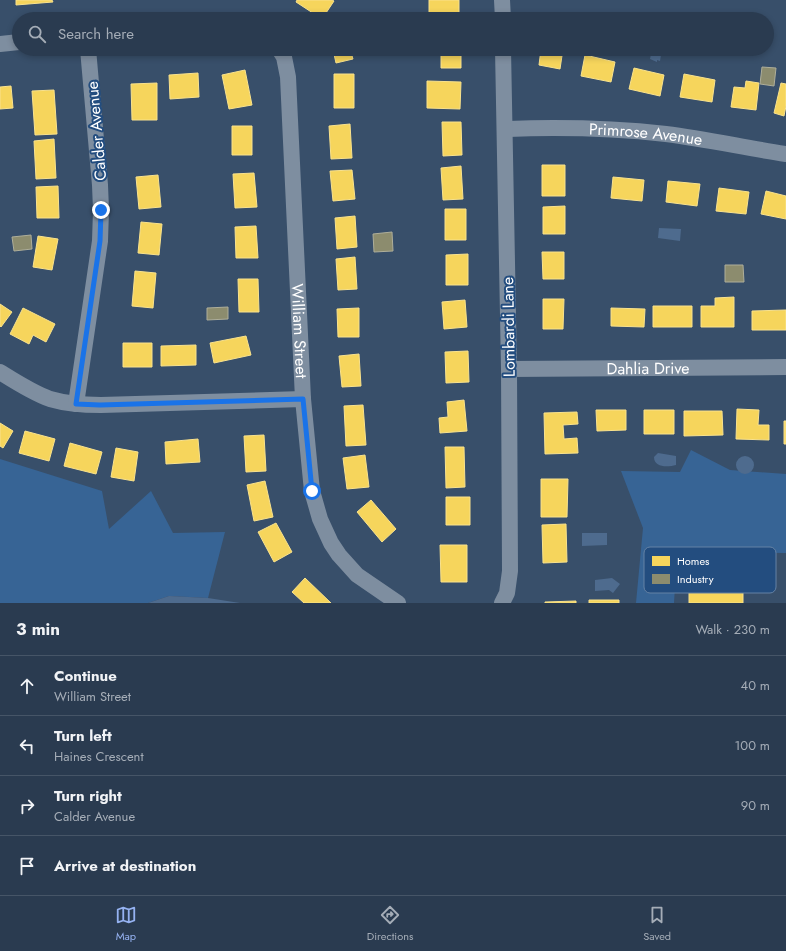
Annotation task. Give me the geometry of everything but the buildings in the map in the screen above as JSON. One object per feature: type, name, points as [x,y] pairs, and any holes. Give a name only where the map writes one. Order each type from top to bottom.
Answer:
[{"type":"street","points":[[502,0],[503,12]]},
{"type":"street","points":[[0,44],[12,43]]},
{"type":"street","name":"Calder Avenue","points":[[76,404],[100,241],[100,185],[89,56]]},
{"type":"street","name":"William Street","points":[[283,56],[288,77],[303,399],[312,491],[315,505],[325,531],[339,555],[357,575],[398,603]]},
{"type":"street","name":"Lombardi Lane","points":[[502,603],[507,594],[510,571],[509,369],[503,56]]},
{"type":"street","name":"Primrose Avenue","points":[[505,130],[557,127],[613,130],[667,135],[786,154]]},
{"type":"street","name":"Dahlia Drive","points":[[509,369],[786,367]]},
{"type":"street","points":[[0,372],[18,383],[50,398],[76,404],[100,405],[303,399]]},
{"type":"shaded area","points":[[651,56],[661,56],[660,61],[657,60],[657,62],[650,59]]},
{"type":"shaded area","points":[[659,228],[681,229],[680,241],[658,238]]},
{"type":"shaded area","points":[[691,450],[730,470],[786,474],[786,553],[776,553],[776,547],[644,547],[644,593],[675,593],[674,603],[636,603],[643,528],[621,471],[680,472]]},
{"type":"shaded area","points":[[658,453],[676,456],[676,465],[662,466],[656,463],[654,457]]},
{"type":"shaded area","points":[[745,456],[751,459],[754,465],[751,471],[745,474],[739,471],[736,465],[739,459]]},
{"type":"shaded area","points":[[0,459],[102,491],[109,529],[151,491],[173,533],[225,532],[208,598],[169,596],[148,603],[0,603]]},
{"type":"shaded area","points":[[582,533],[607,533],[607,545],[582,546]]},
{"type":"shaded area","points":[[612,578],[620,584],[613,593],[609,590],[595,591],[595,580]]},
{"type":"shaded area","points":[[169,596],[208,598],[240,603],[148,603]]},
{"type":"route","points":[[101,210],[100,241],[76,404],[100,405],[303,399],[309,477],[312,491]]}]
